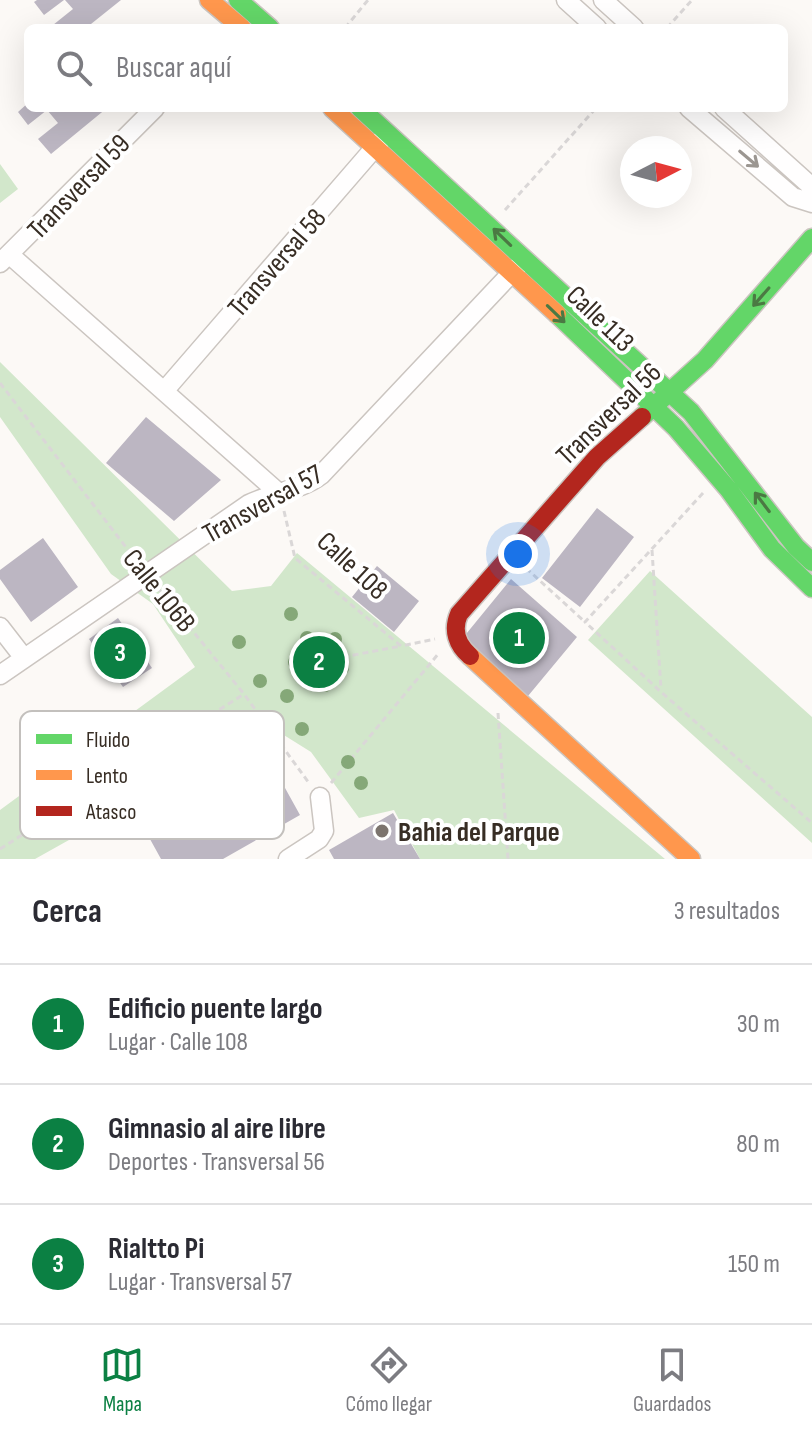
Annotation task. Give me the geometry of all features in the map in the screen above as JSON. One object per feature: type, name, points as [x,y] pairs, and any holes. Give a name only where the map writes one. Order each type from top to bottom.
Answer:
[{"type":"street","points":[[209,0],[235,24]]},
{"type":"street","points":[[238,0],[265,24]]},
{"type":"street","points":[[566,0],[593,24]]},
{"type":"street","points":[[603,0],[630,24]]},
{"type":"street","name":"Transversal 59","points":[[5,259],[151,112]]},
{"type":"street","name":"Calle 113","points":[[338,112],[381,140],[519,266],[670,391],[691,412],[796,547],[812,562]]},
{"type":"street","name":"Calle 113","points":[[363,112],[381,140]]},
{"type":"street","points":[[694,112],[793,197],[812,203]]},
{"type":"street","points":[[728,112],[812,187]]},
{"type":"street","name":"Transversal 58","points":[[165,390],[381,140]]},
{"type":"street","name":"Transversal 56","points":[[455,635],[454,627],[459,614],[616,438],[705,360],[812,238]]},
{"type":"street","points":[[5,259],[165,390],[280,494]]},
{"type":"street","name":"Calle 113","points":[[519,266],[676,428],[729,490],[782,561],[812,588]]},
{"type":"street","name":"Transversal 57","points":[[0,675],[249,504],[265,496],[302,487],[321,475],[519,266]]},
{"type":"street","points":[[782,561],[796,547]]},
{"type":"street","points":[[0,627],[24,658]]},
{"type":"street","points":[[455,635],[464,651],[495,682],[691,859]]},
{"type":"street","points":[[296,857],[319,839],[324,831],[320,797]]},
{"type":"path","points":[[348,24],[368,0]]},
{"type":"path","points":[[671,24],[692,0]]},
{"type":"path","points":[[505,210],[592,112]]},
{"type":"path","name":"Calle 106B","points":[[0,383],[257,711]]},
{"type":"path","points":[[585,622],[708,487]]},
{"type":"path","name":"Calle 108","points":[[280,494],[295,558],[401,646]]},
{"type":"path","points":[[652,550],[661,692]]},
{"type":"path","points":[[511,555],[661,692],[812,823]]},
{"type":"path","points":[[333,659],[455,635]]},
{"type":"path","points":[[320,797],[455,635]]},
{"type":"path","points":[[495,682],[508,859]]},
{"type":"path","points":[[217,711],[244,694]]},
{"type":"path","name":"Calle 106B","points":[[284,748],[320,797]]},
{"type":"path","points":[[0,849],[20,836]]},
{"type":"green space","points":[[0,164],[18,189],[0,203]]},
{"type":"green space","points":[[0,362],[232,591],[271,586],[297,553],[665,859],[420,859],[394,810],[359,818],[311,752],[284,735],[284,711],[135,711],[195,667],[153,604],[111,574],[0,417]]},
{"type":"green space","points":[[650,571],[812,717],[812,843],[588,640]]},
{"type":"green space","points":[[20,795],[20,839],[71,839],[35,859],[0,859],[0,810]]},
{"type":"building","points":[[64,0],[44,15],[34,2]]},
{"type":"building","points":[[65,0],[121,0],[91,24],[54,24],[73,9]]},
{"type":"building","points":[[24,107],[24,112],[44,112],[28,125],[18,112]]},
{"type":"building","points":[[49,112],[102,112],[51,154],[38,139],[58,123]]},
{"type":"building","points":[[146,417],[221,480],[174,521],[106,463]]},
{"type":"building","points":[[597,508],[634,537],[580,607],[542,578]]},
{"type":"building","points":[[43,538],[78,587],[31,622],[0,579],[0,570]]},
{"type":"building","points":[[377,566],[419,601],[394,632],[352,597]]},
{"type":"building","points":[[511,579],[577,637],[528,696],[462,639]]},
{"type":"building","points":[[118,618],[152,668],[123,687],[89,639]]},
{"type":"building","points":[[284,786],[300,815],[284,824]]},
{"type":"building","name":"Bahia del Parque","points":[[393,813],[420,859],[334,859],[329,850]]},
{"type":"building","points":[[150,839],[258,839],[223,859],[161,859]]},
{"type":"traffic: fast","points":[[238,0],[265,24]]},
{"type":"traffic: fast","points":[[364,112],[691,412],[796,547],[812,562]]},
{"type":"traffic: fast","points":[[642,417],[705,360],[812,238]]},
{"type":"traffic: fast","points":[[557,314],[676,428],[729,490],[772,549],[812,588]]},
{"type":"traffic: slow","points":[[209,0],[237,24]]},
{"type":"traffic: slow","points":[[336,112],[557,314]]},
{"type":"traffic: slow","points":[[470,656],[691,859]]},
{"type":"traffic: jam","points":[[470,656],[457,637],[459,614],[597,457],[642,417]]},
{"type":"place","name":"Edificio puente largo","points":[[519,638]]},
{"type":"place","name":"Rialtto Pi","points":[[120,653]]},
{"type":"place","name":"Gimnasio al aire libre","points":[[319,662]]},
{"type":"place","name":"Bahia del Parque","points":[[382,831]]}]
